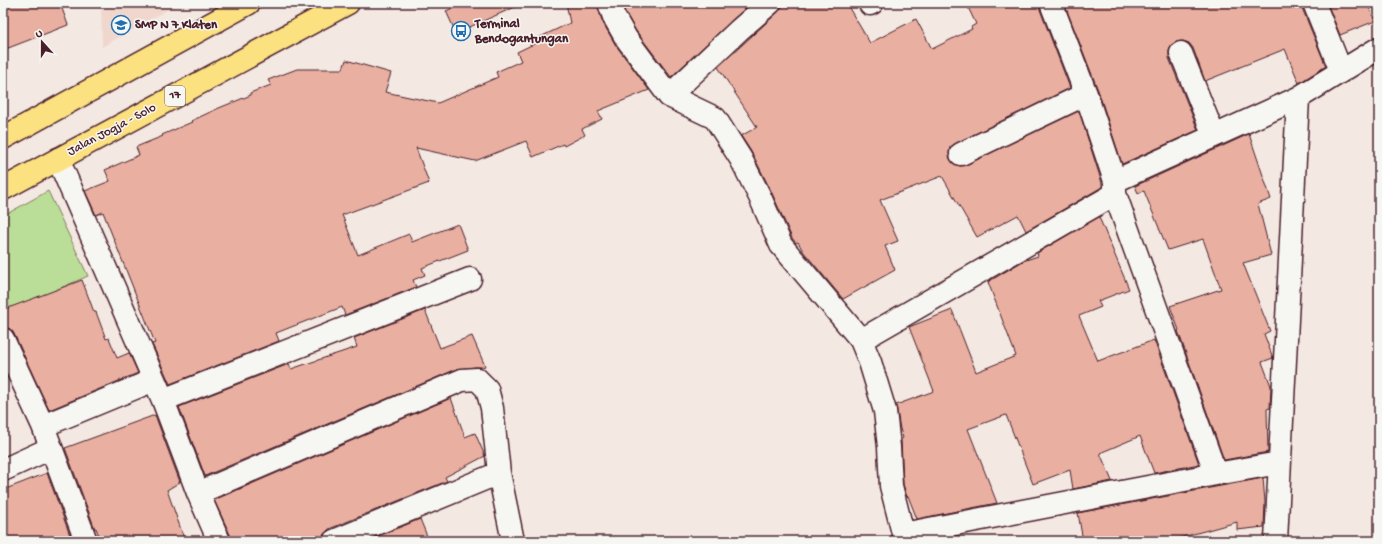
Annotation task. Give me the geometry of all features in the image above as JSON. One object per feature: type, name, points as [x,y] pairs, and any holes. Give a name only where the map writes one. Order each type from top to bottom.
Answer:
[{"type":"highway","points":[[3,138],[249,3]]},
{"type":"highway","name":"Jalan Jogja - Solo","points":[[3,189],[348,3]]},
{"type":"street","points":[[609,3],[614,17],[626,38],[669,96],[716,118],[741,159],[760,197],[781,245],[861,340],[870,362],[885,411],[891,486],[904,538],[1216,474],[1279,463]]},
{"type":"street","points":[[669,96],[770,3]]},
{"type":"street","points":[[1051,3],[1086,94],[1115,187],[1216,474]]},
{"type":"street","points":[[1314,3],[1341,71]]},
{"type":"street","points":[[861,340],[1115,187],[1214,136],[1298,98],[1379,48]]},
{"type":"street","points":[[1181,53],[1214,136]]},
{"type":"street","points":[[961,154],[1086,94]]},
{"type":"street","points":[[1276,541],[1298,98]]},
{"type":"street","points":[[58,159],[163,400],[198,493],[219,541]]},
{"type":"street","points":[[163,400],[470,279]]},
{"type":"street","points":[[3,339],[10,375],[43,426],[78,538]]},
{"type":"street","points":[[198,493],[462,380],[477,379],[487,389],[492,408],[500,473],[513,541]]},
{"type":"street","points":[[43,426],[154,380]]},
{"type":"street","points":[[3,470],[51,448]]},
{"type":"street","points":[[334,541],[500,473]]},
{"type":"shaded area","name":"SMP N 7 Klaten","points":[[101,3],[179,3],[102,47]]},
{"type":"green space","points":[[48,191],[88,276],[3,313],[3,216]]},
{"type":"building","points":[[3,3],[60,3],[68,25],[3,50]]},
{"type":"building","points":[[464,3],[524,3],[456,33],[446,11]]},
{"type":"building","points":[[566,3],[597,3],[602,21],[615,44],[649,90],[598,111],[602,119],[582,129],[585,135],[564,146],[563,144],[533,157],[526,141],[475,161],[416,148],[429,183],[342,215],[358,255],[409,234],[412,242],[458,224],[468,250],[422,268],[425,275],[413,280],[416,287],[345,315],[342,307],[276,333],[279,341],[170,384],[152,344],[155,343],[103,212],[96,215],[85,191],[110,181],[105,170],[139,155],[136,147],[163,136],[162,135],[219,108],[251,95],[250,93],[271,85],[268,80],[297,69],[343,69],[346,60],[391,73],[385,92],[438,103],[498,77],[496,72],[521,61],[517,52],[540,41],[538,38],[570,23]]},
{"type":"building","points":[[622,3],[751,3],[671,77],[636,31],[625,12]]},
{"type":"building","points":[[782,3],[846,3],[870,43],[916,19],[932,49],[972,29],[971,27],[976,24],[966,3],[1039,3],[1039,7],[1070,88],[956,143],[950,147],[950,159],[954,164],[960,166],[966,165],[1079,111],[1102,187],[1026,231],[1018,215],[977,237],[942,176],[880,200],[898,241],[885,246],[895,270],[843,299],[803,251],[798,242],[796,243],[792,238],[752,153],[741,136],[757,127],[718,67],[778,12],[782,7]]},
{"type":"building","points":[[1064,3],[1302,3],[1302,8],[1326,66],[1299,83],[1285,49],[1205,81],[1193,48],[1189,43],[1183,41],[1176,42],[1171,45],[1169,58],[1198,130],[1122,164],[1098,90]]},
{"type":"building","points":[[1327,3],[1367,3],[1375,21],[1340,35]]},
{"type":"building","points":[[1249,134],[1271,199],[1258,204],[1271,255],[1243,263],[1270,331],[1264,334],[1273,358],[1262,362],[1271,386],[1270,408],[1267,409],[1268,452],[1224,460],[1170,306],[1221,289],[1203,239],[1168,250],[1144,191],[1138,193],[1135,186]]},
{"type":"building","points":[[1099,217],[1129,289],[1098,301],[1101,307],[1079,316],[1098,361],[1154,340],[1199,464],[1154,473],[1140,436],[1100,453],[1112,481],[1073,489],[1070,470],[1033,484],[1006,415],[968,429],[997,503],[917,519],[903,484],[901,439],[903,438],[896,405],[934,391],[909,327],[952,310],[976,372],[1016,356],[988,282],[1023,261],[1038,256],[1037,253]]},
{"type":"building","points":[[82,280],[106,339],[109,338],[117,358],[129,353],[138,373],[49,410],[14,334],[10,329],[3,327],[3,310]]},
{"type":"building","points":[[425,310],[440,348],[472,336],[485,366],[457,369],[205,476],[179,407],[289,364],[291,369],[357,347],[354,338]]},
{"type":"building","points":[[451,398],[465,437],[475,433],[485,456],[445,477],[447,481],[329,529],[324,534],[322,541],[233,541],[214,500]]},
{"type":"building","points":[[155,415],[180,482],[167,490],[185,541],[101,541],[96,528],[95,529],[65,448]]},
{"type":"building","points":[[47,473],[71,538],[63,541],[3,541],[3,490]]},
{"type":"building","points":[[1263,478],[1265,502],[1264,527],[1237,530],[1237,522],[1168,541],[1083,541],[1078,513]]},
{"type":"building","points":[[420,519],[429,541],[367,541]]},
{"type":"place","name":"SMP N 7 Klaten","points":[[121,25]]},
{"type":"place","name":"Terminal Bendogantungan","points":[[461,31]]}]
